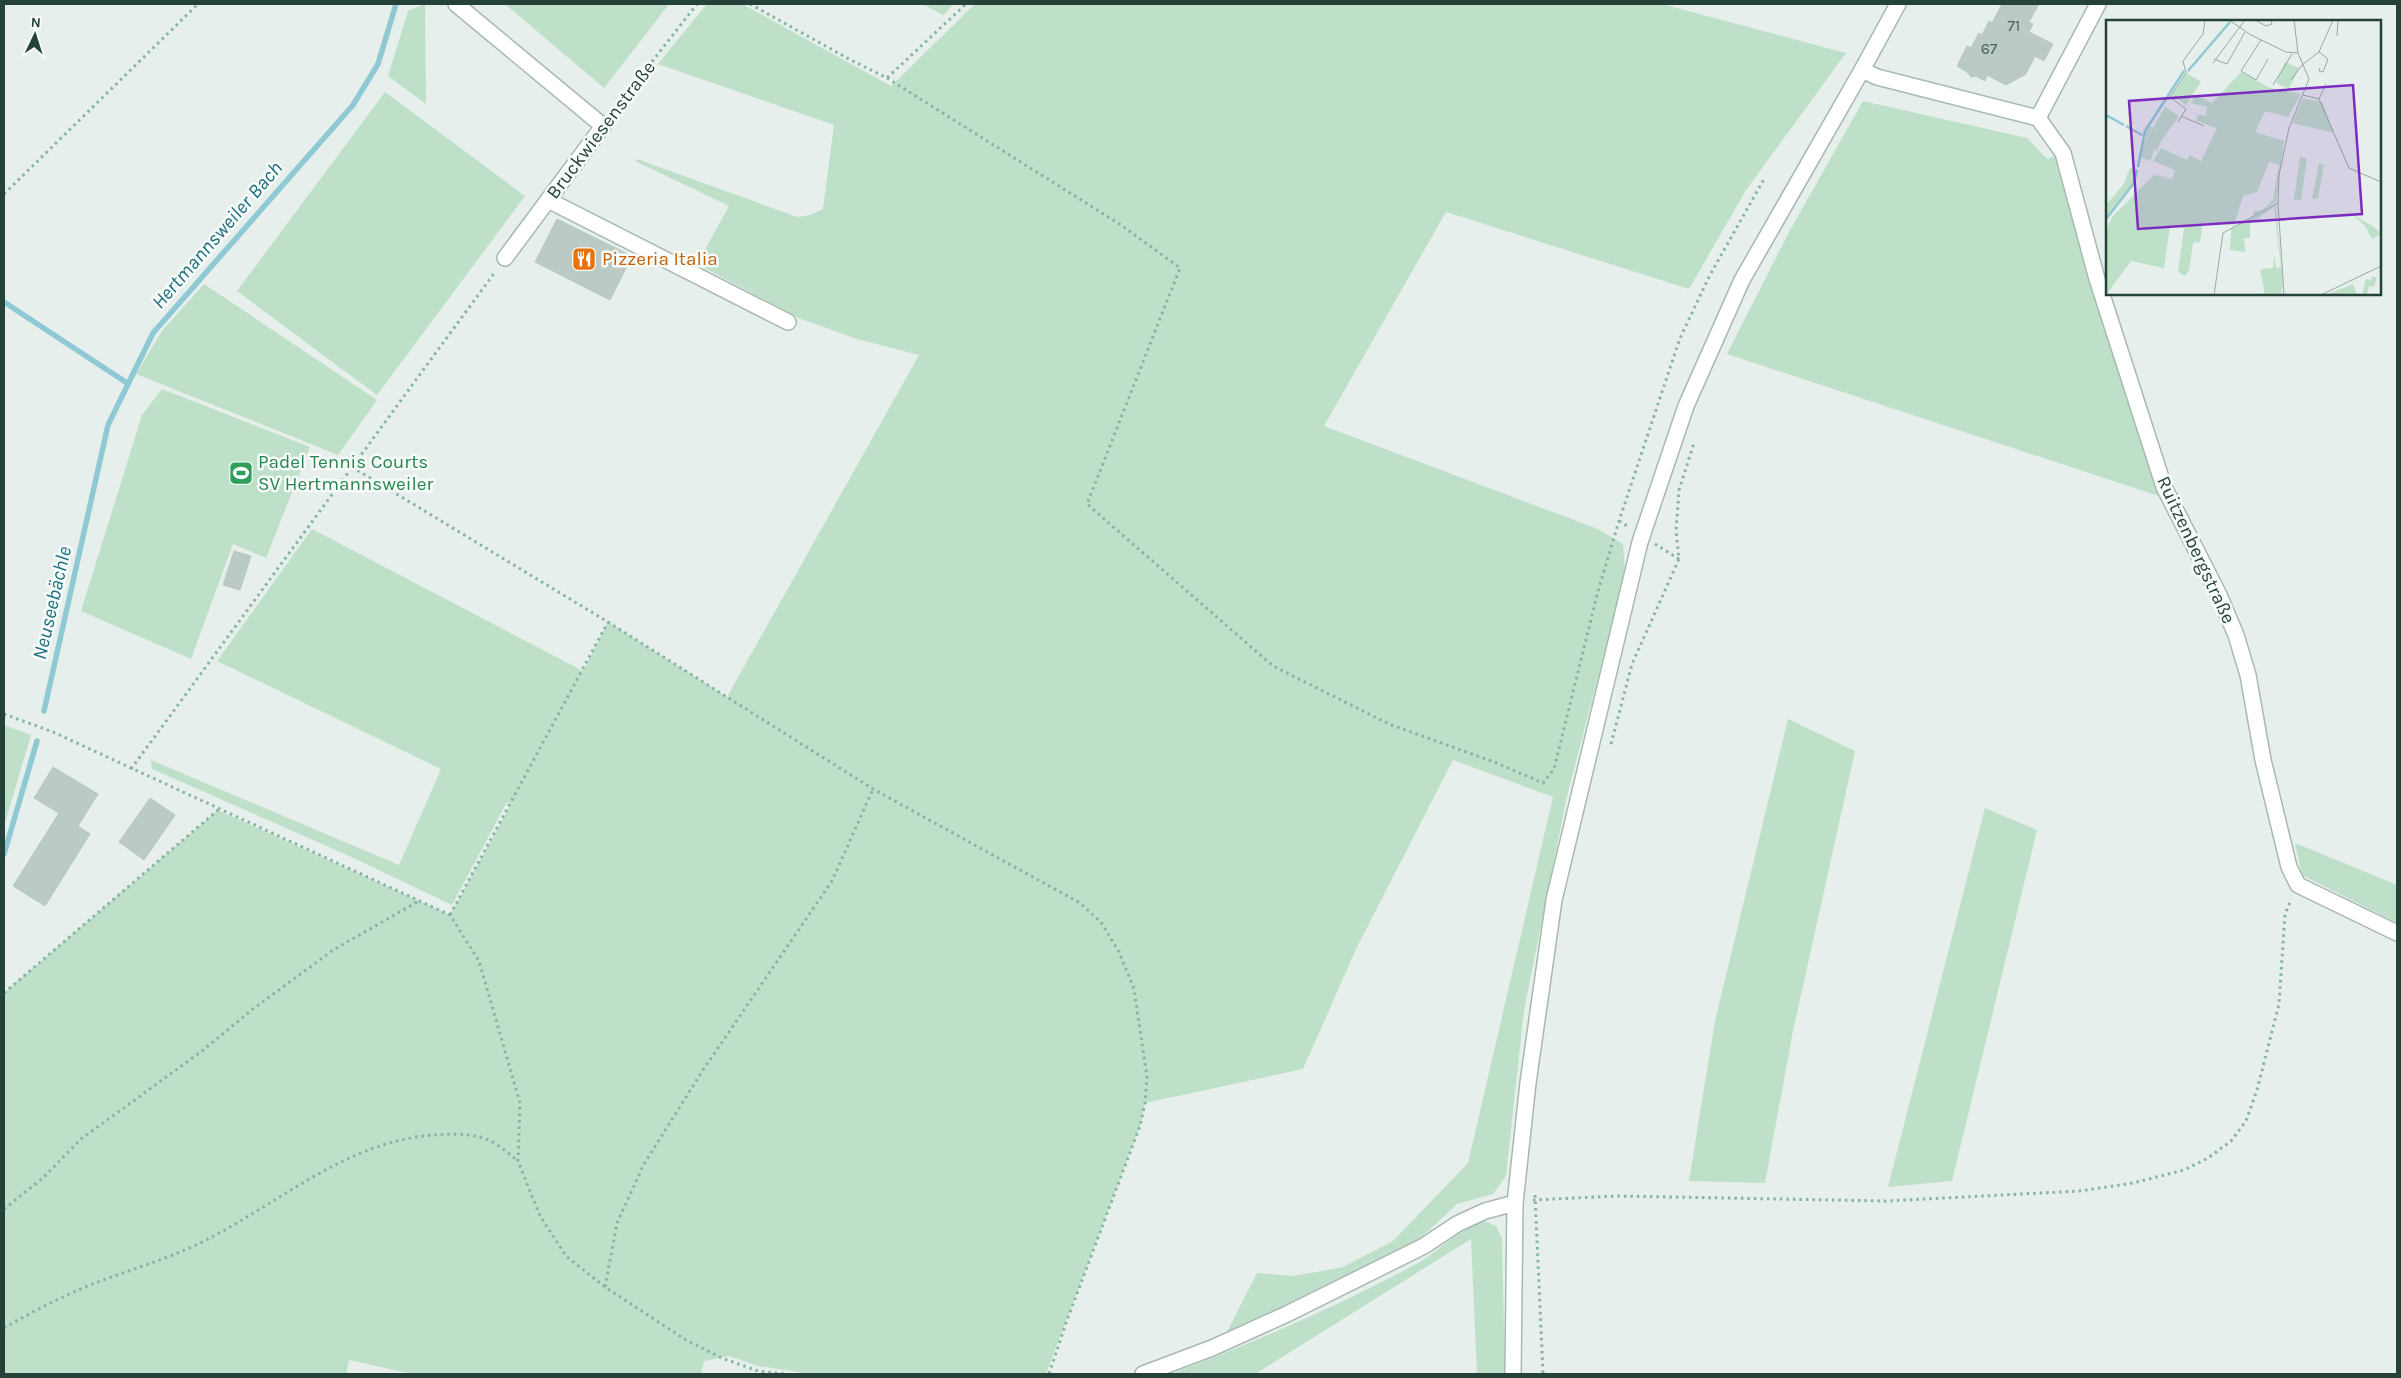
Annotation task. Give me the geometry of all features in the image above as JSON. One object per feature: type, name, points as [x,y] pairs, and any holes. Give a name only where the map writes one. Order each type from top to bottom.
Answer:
[{"type":"street","points":[[456,4],[603,126]]},
{"type":"street","points":[[1512,1374],[1515,1203],[1528,1083],[1554,900],[1640,542],[1686,406],[1726,315],[1783,205],[1862,70],[1898,4]]},
{"type":"street","points":[[1862,70],[1877,77],[2038,118],[2098,4]]},
{"type":"street","name":"Ruitzenbergstraße","points":[[2038,118],[2063,153],[2097,279],[2164,487],[2219,595],[2236,635],[2248,675],[2263,760],[2288,867],[2298,885]]},
{"type":"street","name":"Bruckwiesenstraße","points":[[505,258],[603,126]]},
{"type":"street","points":[[548,200],[788,322]]},
{"type":"street","points":[[2298,885],[2397,933]]},
{"type":"street","points":[[1142,1374],[1212,1348],[1287,1314],[1424,1246],[1457,1224],[1485,1211],[1515,1203]]},
{"type":"path","points":[[4,194],[198,4]]},
{"type":"path","name":"Bruckwiesenstraße","points":[[603,126],[697,4]]},
{"type":"path","points":[[750,4],[849,60],[887,78],[1120,225],[1180,268],[1087,504],[1273,666],[1389,724],[1494,762],[1542,784],[1554,769],[1598,591],[1619,521],[1680,338],[1710,275],[1764,179]]},
{"type":"path","points":[[887,78],[966,4]]},
{"type":"path","points":[[131,770],[505,258]]},
{"type":"path","points":[[1610,748],[1632,664],[1679,559],[1676,530],[1679,490],[1697,434]]},
{"type":"path","points":[[352,466],[608,622],[873,788],[1080,904],[1101,922],[1119,952],[1134,989],[1147,1077],[1140,1126],[1066,1323],[1049,1374]]},
{"type":"path","points":[[450,915],[608,622]]},
{"type":"path","points":[[4,714],[53,732],[131,770],[450,915],[479,960],[520,1103],[518,1160],[540,1216],[557,1244],[566,1256],[605,1287],[686,1340],[722,1358],[758,1371],[785,1374]]},
{"type":"path","points":[[605,1287],[617,1223],[644,1164],[703,1070],[832,881],[873,788]]},
{"type":"path","points":[[4,992],[218,810]]},
{"type":"path","points":[[1515,1203],[1535,1200],[1617,1196],[1886,1201],[2080,1191],[2133,1182],[2184,1170],[2208,1158],[2231,1141],[2246,1121],[2257,1090],[2278,1004],[2285,914],[2298,885]]},
{"type":"path","points":[[4,1209],[43,1178],[81,1139],[202,1051],[254,1009],[333,950],[420,900]]},
{"type":"path","points":[[4,1328],[42,1306],[205,1241],[317,1174],[354,1155],[388,1143],[418,1136],[454,1133],[484,1138],[518,1160]]},
{"type":"path","points":[[1535,1190],[1543,1374]]},
{"type":"green space","points":[[425,4],[426,104],[388,76],[408,11]]},
{"type":"green space","points":[[505,4],[669,4],[604,88]]},
{"type":"green space","points":[[707,4],[742,4],[891,86],[975,4],[1662,4],[1846,53],[1746,190],[1689,289],[1446,212],[1324,426],[1598,529],[1623,544],[1625,574],[1567,796],[1524,1010],[1506,1176],[1493,1194],[1457,1204],[1412,1246],[1225,1336],[1257,1273],[1294,1276],[1343,1267],[1393,1241],[1468,1163],[1553,797],[1453,760],[1357,947],[1303,1069],[1145,1103],[1140,1126],[1046,1374],[812,1374],[758,1366],[729,1356],[704,1361],[701,1374],[413,1374],[349,1360],[346,1374],[4,1374],[4,993],[218,810],[450,915],[511,804],[507,802],[452,905],[347,855],[152,769],[151,760],[399,865],[441,769],[217,661],[312,529],[583,671],[608,622],[727,697],[919,355],[857,339],[801,319],[697,264],[729,206],[635,161],[637,159],[797,217],[810,215],[823,209],[834,125],[658,64]]},
{"type":"green space","points":[[923,4],[954,4],[943,15]]},
{"type":"green space","points":[[385,92],[525,196],[377,395],[237,291]]},
{"type":"green space","points":[[1863,101],[2027,138],[2047,159],[2063,153],[2171,500],[1727,354],[1789,232]]},
{"type":"green space","points":[[204,284],[377,400],[338,455],[136,374],[162,331]]},
{"type":"green space","points":[[162,389],[310,447],[266,558],[233,544],[191,659],[81,611],[142,415]]},
{"type":"green space","points":[[1788,719],[1855,751],[1793,1031],[1765,1183],[1689,1181],[1715,1021]]},
{"type":"green space","points":[[4,725],[31,735],[4,826]]},
{"type":"green space","points":[[1985,808],[2037,830],[1952,1181],[1888,1187]]},
{"type":"green space","points":[[2295,843],[2397,885],[2397,923],[2302,875]]},
{"type":"green space","points":[[1485,1221],[1496,1226],[1502,1238],[1505,1374],[1477,1374],[1471,1239],[1255,1374],[1171,1374],[1265,1336],[1358,1294],[1418,1263],[1458,1234]]},
{"type":"building","points":[[2002,4],[2039,4],[2029,22],[2033,24],[2029,32],[2053,44],[2044,61],[2035,56],[2026,74],[2006,85],[1987,75],[1985,81],[1976,76],[1971,77],[1957,66],[1967,46],[1971,48],[1979,33],[1982,35],[1989,21],[1992,23]]},
{"type":"building","name":"Pizzeria Italia","points":[[557,219],[632,256],[610,300],[535,262]]},
{"type":"building","points":[[234,551],[251,556],[240,590],[223,585]]},
{"type":"building","points":[[53,767],[98,794],[78,826],[90,834],[45,906],[13,886],[59,813],[34,798]]},
{"type":"building","points":[[150,798],[175,815],[144,860],[119,842]]},
{"type":"waterway","name":"Hertmannsweiler Bach","points":[[44,711],[108,425],[153,333],[353,105],[378,64],[396,4]]},
{"type":"waterway","points":[[4,302],[127,383]]},
{"type":"waterway","name":"Neuseebächle","points":[[4,854],[37,741]]},
{"type":"place","name":"Pizzeria Italia","points":[[584,259]]},
{"type":"place","name":"Padel Tennis Courts SV Hertmannsweiler","points":[[241,473]]}]
